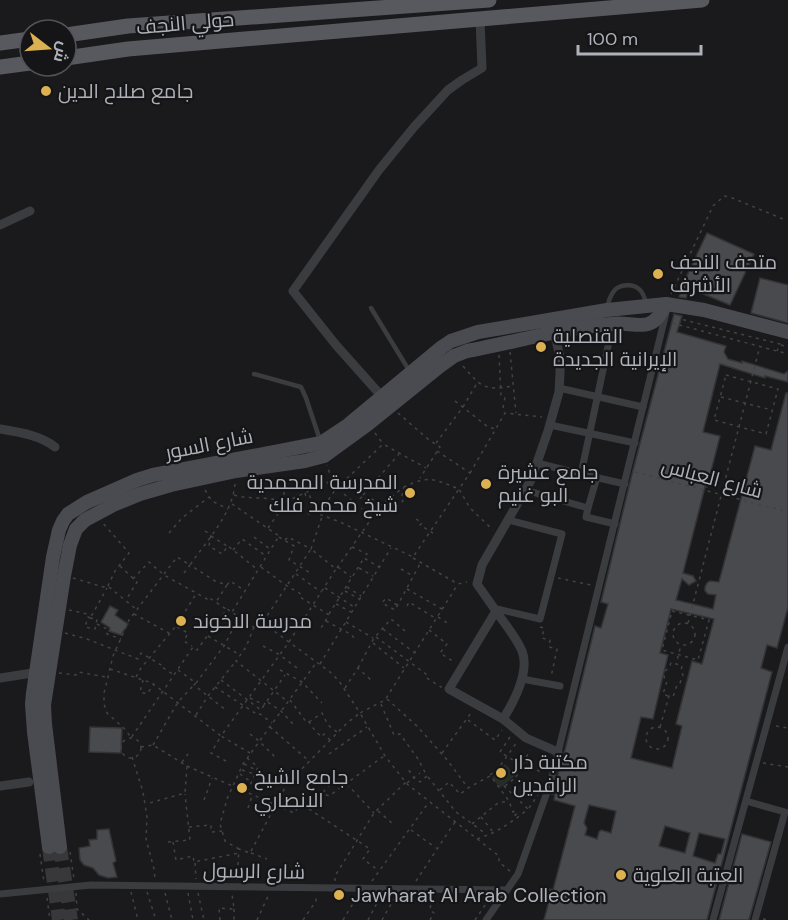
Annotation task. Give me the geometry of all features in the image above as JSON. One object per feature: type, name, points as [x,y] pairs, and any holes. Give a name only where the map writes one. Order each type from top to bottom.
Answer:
[{"type":"main road","points":[[78,32],[128,26],[489,0]]},
{"type":"main road","name":"حولي النجف","points":[[78,56],[128,49],[480,19],[578,5],[702,0]]},
{"type":"main road","points":[[197,21],[189,28],[189,35],[193,41],[199,43]]},
{"type":"main road","points":[[166,24],[176,32],[175,40],[169,46]]},
{"type":"main road","points":[[0,43],[18,41]]},
{"type":"main road","points":[[0,67],[18,65]]},
{"type":"main road","name":"شارع السور","points":[[42,672],[53,557],[59,530],[68,514],[87,502],[153,475],[323,449],[368,424],[410,372],[442,347],[462,336],[478,332],[553,326],[613,323],[644,326],[657,319],[667,304]]},
{"type":"main road","name":"شارع السور","points":[[55,847],[32,704],[56,630],[73,536],[85,520],[140,494],[236,471],[312,459],[348,425],[454,356],[467,351],[504,344],[607,310],[667,304],[704,310],[788,332]]},
{"type":"street","points":[[386,401],[292,291],[379,170],[414,127],[448,90],[482,68],[480,19]]},
{"type":"street","points":[[0,225],[30,211]]},
{"type":"street","points":[[486,920],[517,876],[546,797],[600,587],[667,304]]},
{"type":"street","points":[[581,474],[613,323]]},
{"type":"street","points":[[505,720],[522,679],[524,663],[522,650],[477,584],[482,565],[531,480],[551,421],[559,388],[560,357],[553,326]]},
{"type":"street","points":[[559,388],[643,407]]},
{"type":"street","points":[[551,421],[635,443]]},
{"type":"street","points":[[0,429],[38,438],[49,442],[54,447]]},
{"type":"street","points":[[537,463],[625,484]]},
{"type":"street","points":[[597,477],[586,517],[615,524]]},
{"type":"street","points":[[525,490],[588,508]]},
{"type":"street","points":[[494,609],[540,618],[562,534],[508,520]]},
{"type":"street","points":[[494,609],[449,689],[505,720],[534,742],[558,752]]},
{"type":"street","points":[[712,920],[788,647]]},
{"type":"street","points":[[0,678],[42,672]]},
{"type":"street","points":[[522,679],[560,686]]},
{"type":"street","points":[[0,786],[29,782]]},
{"type":"street","points":[[746,801],[784,812],[785,819],[755,920]]},
{"type":"street","name":"شارع الرسول","points":[[0,894],[92,885],[507,890]]},
{"type":"lane","points":[[607,310],[613,292],[624,285],[640,289],[646,306]]},
{"type":"lane","points":[[371,308],[410,372]]},
{"type":"lane","points":[[254,374],[301,387],[323,449]]},
{"type":"path","points":[[667,304],[713,206],[721,197],[730,197],[783,219]]},
{"type":"path","points":[[664,321],[788,354]]},
{"type":"path","points":[[504,344],[516,414]]},
{"type":"path","points":[[413,557],[470,473],[505,413],[503,408],[505,397],[501,395],[500,388],[504,344]]},
{"type":"path","points":[[780,344],[788,346]]},
{"type":"path","points":[[688,623],[760,346]]},
{"type":"path","points":[[454,356],[477,383],[491,389],[513,386]]},
{"type":"path","points":[[726,375],[751,381],[778,389],[766,434],[714,420],[726,375]]},
{"type":"path","points":[[436,444],[477,383]]},
{"type":"path","points":[[720,397],[772,411]]},
{"type":"path","points":[[386,401],[408,424],[440,447],[420,479]]},
{"type":"path","points":[[455,401],[488,427],[496,429]]},
{"type":"path","points":[[505,413],[551,421]]},
{"type":"path","points":[[368,424],[383,444],[426,468]]},
{"type":"path","points":[[133,579],[148,562],[164,575],[207,599],[208,597],[258,630],[311,549],[327,502],[335,490],[383,444]]},
{"type":"path","points":[[323,449],[335,490]]},
{"type":"path","points":[[437,451],[470,473]]},
{"type":"path","points":[[355,503],[400,453]]},
{"type":"path","points":[[280,464],[285,503]]},
{"type":"path","name":"شارع العباس","points":[[628,470],[788,512]]},
{"type":"path","points":[[184,573],[229,510],[234,495],[236,471]]},
{"type":"path","points":[[198,479],[212,501],[229,510]]},
{"type":"path","points":[[226,761],[212,753],[221,736],[280,655],[381,505],[404,487],[420,479],[438,480],[459,489],[470,508],[499,536]]},
{"type":"path","points":[[268,529],[285,503],[332,480]]},
{"type":"path","points":[[363,496],[393,511],[403,501],[401,499],[404,487]]},
{"type":"path","points":[[305,492],[306,496],[310,496],[311,511]]},
{"type":"path","points":[[344,494],[362,509]]},
{"type":"path","points":[[234,495],[244,498],[278,499],[309,514],[311,511]]},
{"type":"path","points":[[169,533],[182,518],[209,497]]},
{"type":"path","points":[[231,504],[294,546],[289,560],[312,574]]},
{"type":"path","points":[[311,511],[340,522],[413,557],[458,584],[478,579]]},
{"type":"path","points":[[59,609],[91,616],[97,619],[95,629],[85,627],[88,617],[91,616],[92,615],[115,572],[129,553],[96,514]]},
{"type":"path","points":[[416,519],[422,523],[420,525],[436,535]]},
{"type":"path","points":[[206,531],[258,570]]},
{"type":"path","points":[[210,535],[209,546],[222,554],[228,546]]},
{"type":"path","points":[[232,612],[279,536]]},
{"type":"path","points":[[254,537],[271,549]]},
{"type":"path","points":[[285,540],[288,537],[311,549],[352,577]]},
{"type":"path","points":[[233,550],[242,539],[266,556]]},
{"type":"path","points":[[321,628],[366,554],[351,547]]},
{"type":"path","points":[[319,664],[392,547]]},
{"type":"path","points":[[193,647],[131,738],[124,741],[122,747],[126,756],[132,757],[139,753],[141,747],[138,741],[131,738],[126,730],[107,713],[104,693],[116,650],[129,620],[177,557],[215,580],[228,585]]},
{"type":"path","points":[[364,558],[380,567]]},
{"type":"path","points":[[398,605],[386,598],[382,603],[394,610],[398,605],[421,562]]},
{"type":"path","points":[[120,565],[137,582],[126,600]]},
{"type":"path","points":[[260,566],[301,594],[300,597],[329,615]]},
{"type":"path","points":[[359,567],[373,577]]},
{"type":"path","points":[[401,569],[414,576]]},
{"type":"path","points":[[295,573],[321,592]]},
{"type":"path","points":[[64,576],[108,587],[137,610]]},
{"type":"path","points":[[551,577],[600,587]]},
{"type":"path","points":[[216,602],[230,581],[245,590]]},
{"type":"path","points":[[250,853],[291,781],[338,732],[360,713],[386,699],[458,584]]},
{"type":"path","points":[[347,586],[362,596]]},
{"type":"path","points":[[324,588],[354,608]]},
{"type":"path","points":[[406,589],[443,609]]},
{"type":"path","points":[[344,590],[359,599]]},
{"type":"path","points":[[136,677],[176,626],[196,593]]},
{"type":"path","points":[[407,606],[409,602],[449,624]]},
{"type":"path","points":[[336,604],[351,613]]},
{"type":"path","points":[[176,626],[188,633],[184,641],[197,650],[227,609]]},
{"type":"path","points":[[672,611],[690,615],[709,620],[698,660],[662,650],[672,611]]},
{"type":"path","points":[[134,614],[170,634]]},
{"type":"path","points":[[153,745],[178,702],[224,646],[238,617]]},
{"type":"path","points":[[540,618],[538,627],[544,628],[542,638],[550,640],[549,647],[557,648],[549,684]]},
{"type":"path","points":[[344,689],[375,638],[391,619],[405,631]]},
{"type":"path","points":[[325,621],[352,635],[355,639]]},
{"type":"path","points":[[346,622],[375,638],[426,674],[425,677],[449,689]]},
{"type":"path","points":[[263,623],[339,681],[385,756],[406,783],[499,856],[499,862],[517,876]]},
{"type":"path","points":[[688,623],[695,629],[695,637],[692,643],[681,645],[675,641],[674,631],[678,624],[688,623]]},
{"type":"path","points":[[96,624],[107,629],[107,634],[121,639]]},
{"type":"path","points":[[195,716],[208,696],[241,656],[254,627]]},
{"type":"path","points":[[382,629],[415,653]]},
{"type":"path","points":[[667,629],[674,631]]},
{"type":"path","points":[[56,630],[87,639],[138,659],[141,653],[164,666],[162,667],[174,675]]},
{"type":"path","points":[[429,630],[447,644],[440,653],[462,667]]},
{"type":"path","points":[[207,636],[241,656]]},
{"type":"path","points":[[372,643],[405,669]]},
{"type":"path","points":[[676,664],[681,645]]},
{"type":"path","points":[[263,646],[297,668]]},
{"type":"path","points":[[236,661],[289,701],[316,732],[322,737],[324,734],[330,740]]},
{"type":"path","points":[[267,859],[239,849],[225,841],[220,824],[227,799],[243,764],[316,662]]},
{"type":"path","points":[[671,663],[676,664],[682,666],[682,675],[673,697],[663,694],[667,681],[664,677],[671,663]]},
{"type":"path","points":[[358,668],[373,682]]},
{"type":"path","points":[[110,669],[154,684],[221,736],[251,754]]},
{"type":"path","points":[[177,670],[227,711]]},
{"type":"path","points":[[280,670],[302,682],[322,703]]},
{"type":"path","points":[[42,672],[76,675],[78,672],[108,677]]},
{"type":"path","points":[[221,680],[261,710],[286,674]]},
{"type":"path","points":[[143,680],[140,692],[147,694],[154,684]]},
{"type":"path","points":[[216,687],[273,723]]},
{"type":"path","points":[[660,727],[669,696]]},
{"type":"path","points":[[248,698],[264,705]]},
{"type":"path","points":[[386,699],[418,727],[442,753],[468,788]]},
{"type":"path","points":[[266,701],[281,711],[293,724]]},
{"type":"path","points":[[380,703],[394,735],[400,734],[427,776],[456,812],[487,835]]},
{"type":"path","points":[[442,753],[477,705]]},
{"type":"path","points":[[309,722],[322,713],[328,724],[338,732]]},
{"type":"path","points":[[467,720],[495,740],[505,720]]},
{"type":"path","points":[[766,724],[788,728]]},
{"type":"path","points":[[270,727],[310,762]]},
{"type":"path","points":[[329,754],[368,727]]},
{"type":"path","points":[[660,727],[667,733],[668,741],[664,747],[657,750],[648,745],[646,735],[651,728],[660,727]]},
{"type":"path","points":[[439,791],[449,782],[460,794],[490,776],[507,756],[519,732]]},
{"type":"path","points":[[513,759],[500,752],[519,732]]},
{"type":"path","points":[[250,734],[277,759]]},
{"type":"path","points":[[500,788],[515,778],[534,742]]},
{"type":"path","points":[[141,747],[153,745],[188,766],[294,813],[299,806],[308,809],[370,849],[363,859],[379,871]]},
{"type":"path","points":[[182,763],[188,754]]},
{"type":"path","points":[[291,781],[329,796],[385,756]]},
{"type":"path","points":[[132,757],[143,792],[147,817],[146,839],[154,869],[155,886]]},
{"type":"path","points":[[247,758],[258,767],[247,792]]},
{"type":"path","points":[[525,760],[548,777]]},
{"type":"path","points":[[756,761],[788,767]]},
{"type":"path","points":[[243,764],[256,770]]},
{"type":"path","points":[[168,842],[190,840],[185,793],[188,766]]},
{"type":"path","points":[[241,769],[255,774]]},
{"type":"path","points":[[408,769],[420,782],[427,776]]},
{"type":"path","points":[[335,888],[335,876],[376,811],[420,773]]},
{"type":"path","points":[[239,774],[252,782]]},
{"type":"path","points":[[490,776],[509,801],[517,818]]},
{"type":"path","points":[[204,800],[212,777]]},
{"type":"path","points":[[515,778],[538,794]]},
{"type":"path","points":[[308,809],[335,779]]},
{"type":"path","points":[[346,784],[393,824]]},
{"type":"path","points":[[477,838],[511,824],[528,809],[504,786]]},
{"type":"path","points":[[145,804],[185,793]]},
{"type":"path","points":[[248,808],[252,795]]},
{"type":"path","points":[[343,920],[429,801]]},
{"type":"path","points":[[472,824],[498,803],[509,801]]},
{"type":"path","points":[[481,817],[494,832]]},
{"type":"path","points":[[411,889],[455,821]]},
{"type":"path","points":[[188,827],[211,825],[211,832],[222,831]]},
{"type":"path","points":[[409,829],[437,849]]},
{"type":"path","points":[[173,842],[176,860],[193,856],[204,920]]},
{"type":"path","points":[[234,920],[234,887],[239,849]]},
{"type":"path","points":[[194,862],[239,853]]},
{"type":"path","points":[[129,886],[138,920]]},
{"type":"path","points":[[146,886],[156,920]]},
{"type":"path","points":[[164,886],[172,920]]},
{"type":"path","points":[[187,886],[193,920]]},
{"type":"path","points":[[257,920],[272,888]]},
{"type":"path","points":[[303,920],[316,901],[316,888]]},
{"type":"path","points":[[367,889],[377,903],[368,920]]},
{"type":"path","points":[[382,920],[400,889]]},
{"type":"path","points":[[430,920],[434,913],[430,910],[433,889]]},
{"type":"path","points":[[475,920],[495,890]]},
{"type":"path","points":[[220,920],[219,908],[234,909]]},
{"type":"shaded area","points":[[505,764],[516,775],[500,788],[492,778]]},
{"type":"building","points":[[707,233],[754,254],[730,305],[689,288],[686,298],[679,297]]},
{"type":"building","points":[[760,278],[788,285],[788,323],[751,313]]},
{"type":"building","points":[[674,314],[682,316],[677,332],[726,346],[724,352],[728,359],[784,374],[788,371],[788,382],[765,376],[765,378],[720,364],[703,432],[720,436],[683,573],[693,576],[696,581],[689,585],[682,579],[676,600],[713,609],[716,595],[708,594],[705,587],[710,581],[719,582],[755,446],[771,450],[786,393],[788,393],[788,607],[777,648],[767,645],[761,668],[772,672],[707,920],[544,920],[549,901],[547,900],[550,889],[553,890],[575,806],[554,800],[555,795],[552,794],[595,626],[601,628],[608,604],[601,602]],"holes":[[[671,609],[714,619],[702,664],[692,661],[676,724],[682,726],[672,768],[631,758],[641,717],[653,719],[668,655],[660,653]],[[589,805],[616,811],[611,833],[601,830],[597,839],[585,835],[587,828],[584,823]],[[665,826],[690,833],[685,853],[659,846]],[[699,833],[725,839],[721,854],[718,854],[715,863],[693,856]]]},
{"type":"building","points":[[110,606],[118,610],[115,615],[128,624],[121,635],[109,631],[110,628],[101,622]]},
{"type":"building","points":[[90,727],[122,728],[121,753],[89,752]]},
{"type":"building","points":[[109,829],[117,877],[108,878],[84,865],[80,860],[79,848],[90,846],[89,840],[97,839],[97,830]]},
{"type":"building","points":[[742,834],[771,842],[749,920],[719,920]]},
{"type":"tunnel","points":[[49,847],[59,920]]},
{"type":"tunnel","points":[[60,847],[71,920]]},
{"type":"place","name":"جامع صلاح الدين","points":[[46,91]]},
{"type":"place","name":"متحف النجف الأشرف","points":[[658,274]]},
{"type":"place","name":"القنصلية الإيرانية الجديدة","points":[[541,347]]},
{"type":"place","name":"جامع عشيرة البو غنيم","points":[[486,484]]},
{"type":"place","name":"المدرسة المحمدية شيخ محمد فلك","points":[[410,493]]},
{"type":"place","name":"مدرسة الاخوند","points":[[181,621]]},
{"type":"place","name":"مكتبة دار الرافدين","points":[[501,773]]},
{"type":"place","name":"جامع الشيخ الانصاري","points":[[242,788]]},
{"type":"place","name":"العتبة العلوية","points":[[621,875]]},
{"type":"place","name":"Jawharat Al Arab Collection","points":[[339,895]]}]
